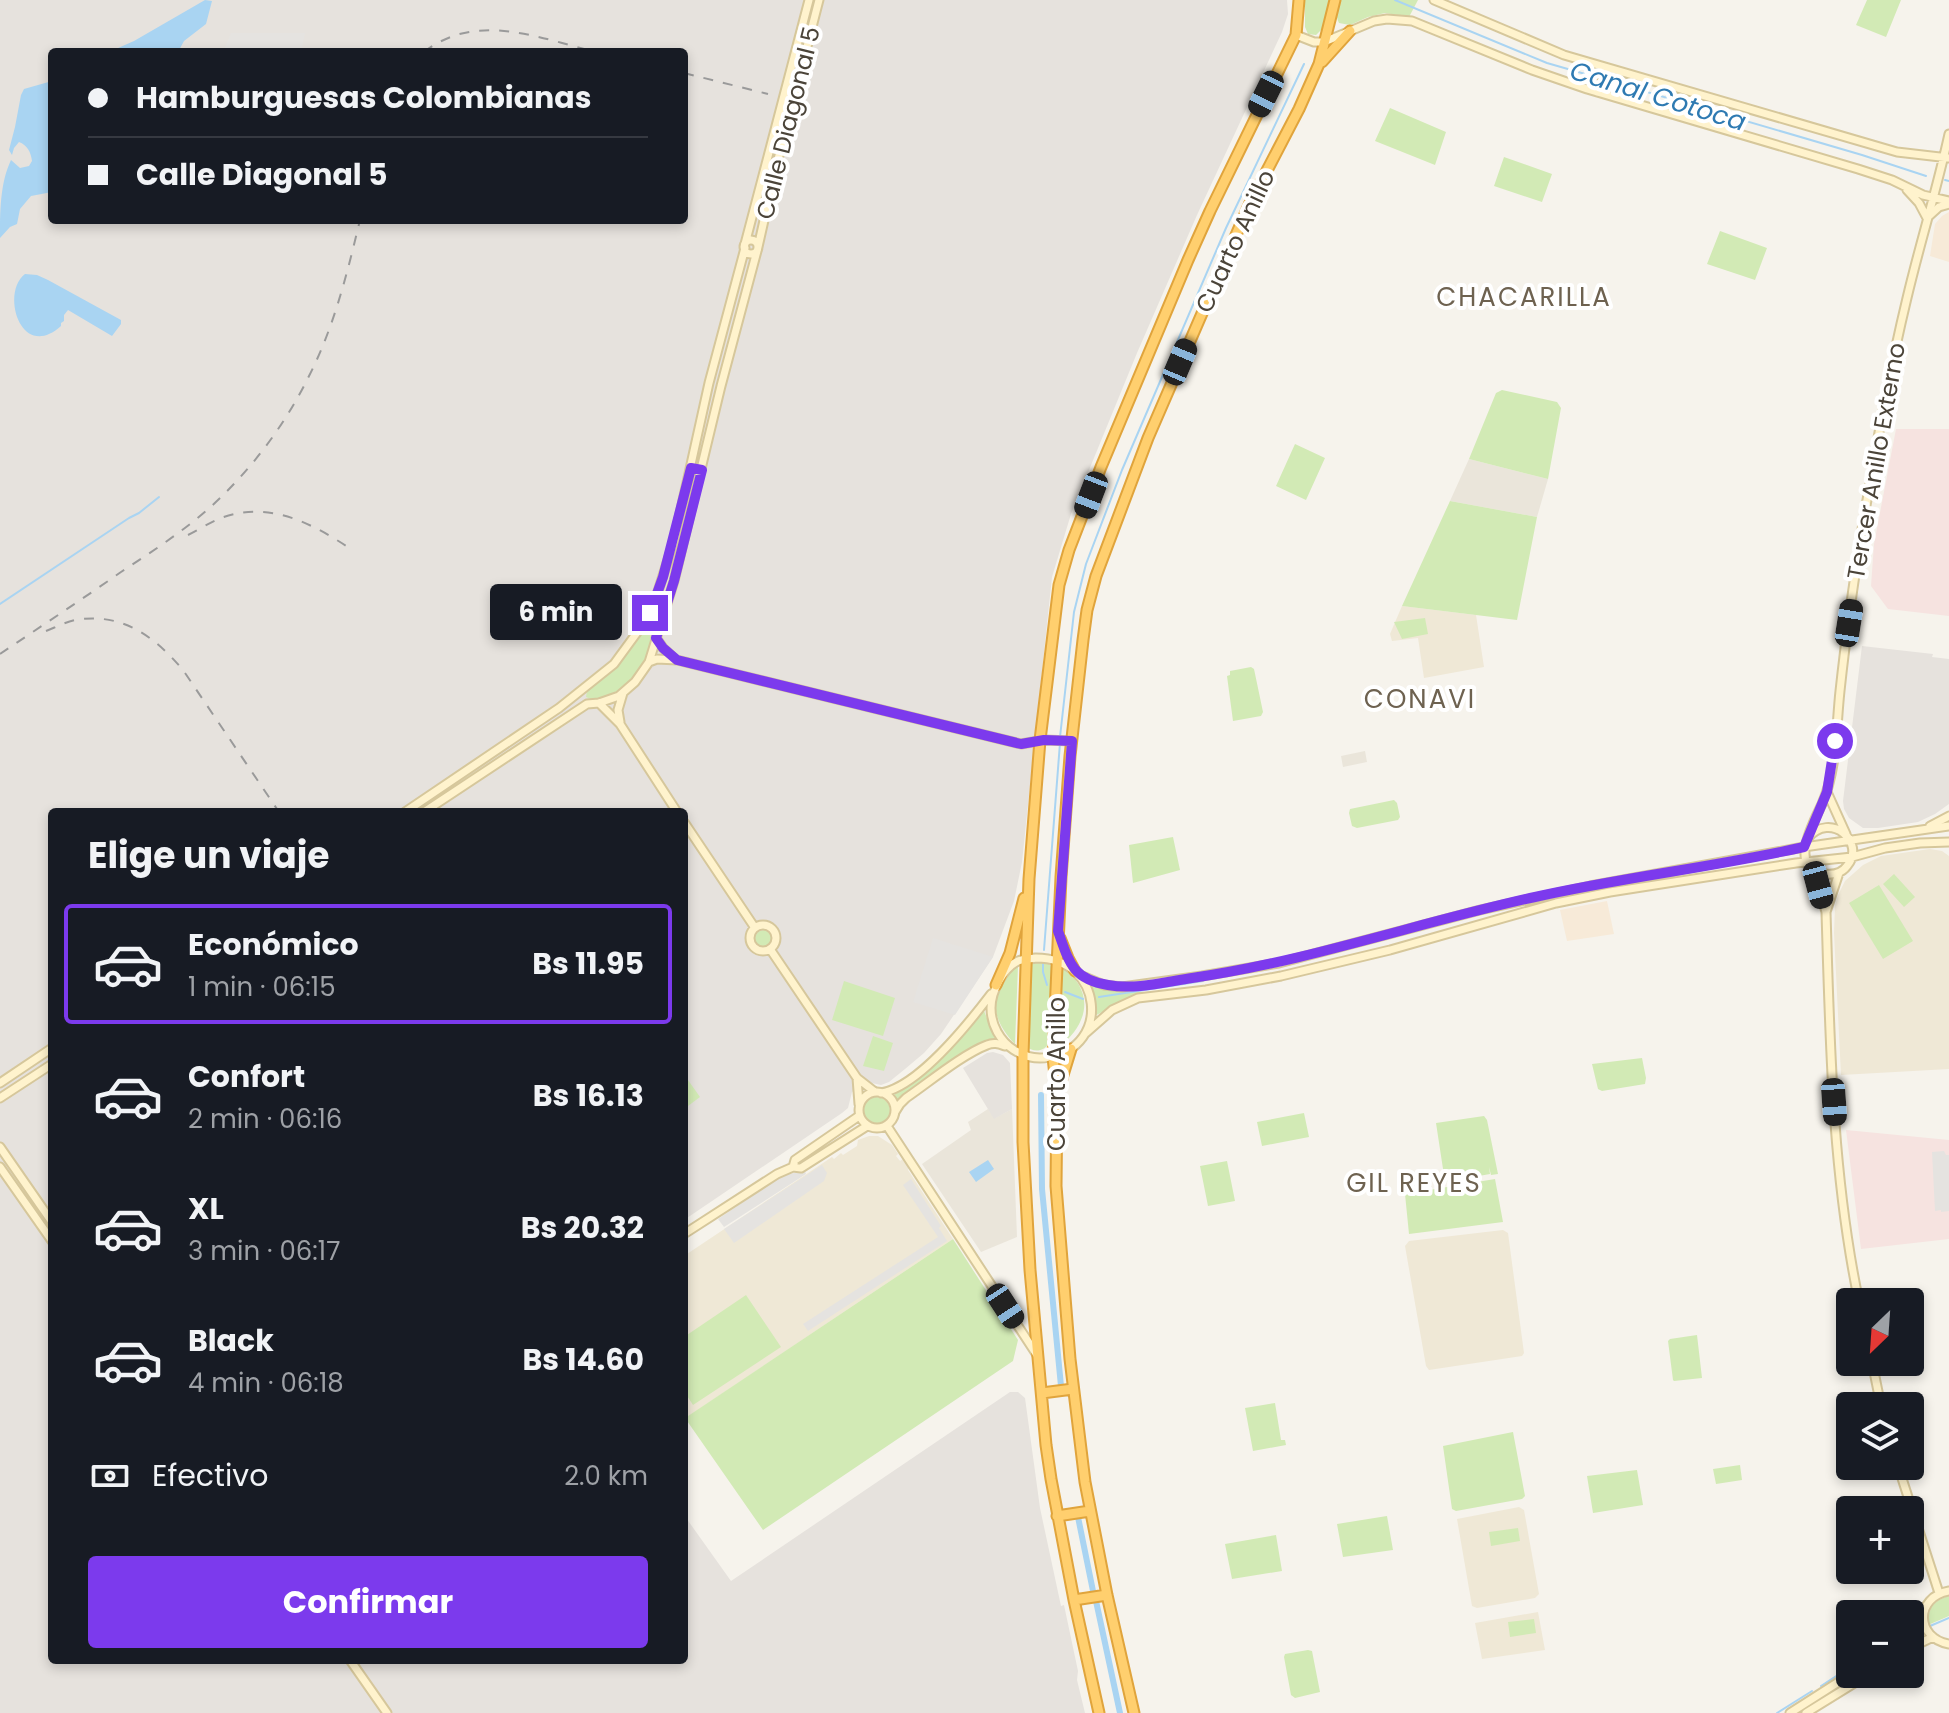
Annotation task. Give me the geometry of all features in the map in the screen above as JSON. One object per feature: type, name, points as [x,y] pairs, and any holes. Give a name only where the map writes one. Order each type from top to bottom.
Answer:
[{"type":"highway","name":"Cuarto Anillo","points":[[1099,1713],[1078,1599],[1057,1516],[1046,1445],[1047,1392],[1038,1357],[1026,1212],[1023,1055],[1029,879],[1040,740],[1059,585],[1069,550],[1204,223],[1296,35],[1299,0]]},
{"type":"highway","name":"Cuarto Anillo","points":[[1134,1713],[1103,1595],[1086,1512],[1069,1390],[1056,1186],[1057,1095],[1053,1057],[1066,740],[1087,610],[1109,538],[1224,261],[1319,64],[1335,0]]},
{"type":"highway","points":[[1319,64],[1350,31]]},
{"type":"highway","points":[[995,987],[1010,953],[1029,879]]},
{"type":"highway","points":[[1058,931],[1068,958],[1078,973]]},
{"type":"highway","points":[[1057,1095],[1071,1049]]},
{"type":"highway","points":[[1047,1392],[1069,1390]]},
{"type":"highway","points":[[1057,1516],[1086,1512]]},
{"type":"highway","points":[[1078,1599],[1103,1595]]},
{"type":"main road","name":"Calle Diagonal 5","points":[[430,808],[587,704],[599,703],[623,693],[642,675],[649,662],[674,581],[757,249],[804,38],[809,0]]},
{"type":"main road","name":"Calle Diagonal 5","points":[[411,808],[583,690],[614,664],[644,623],[655,601],[674,541],[709,383],[745,246],[804,38],[819,0]]},
{"type":"main road","points":[[1434,0],[1605,71],[1897,152],[1946,157]]},
{"type":"main road","points":[[1296,35],[1314,42],[1324,42],[1362,25],[1387,19],[1412,21],[1532,70],[1858,169],[1949,202]]},
{"type":"main road","points":[[1598,88],[1605,71]]},
{"type":"main road","name":"Tercer Anillo Externo","points":[[1804,847],[1827,792],[1845,645],[1885,391],[1927,218],[1946,157],[1949,134]]},
{"type":"main road","points":[[1903,186],[1919,203],[1927,218],[1949,202]]},
{"type":"main road","points":[[745,246],[749,253],[757,249]]},
{"type":"main road","points":[[691,468],[702,470]]},
{"type":"main road","points":[[655,601],[661,608],[666,606]]},
{"type":"main road","points":[[644,623],[655,624],[663,648],[677,660]]},
{"type":"main road","points":[[649,662],[657,659],[677,660],[1021,744],[1066,740]]},
{"type":"main road","points":[[583,690],[582,698],[587,704]]},
{"type":"main road","points":[[620,724],[618,710],[623,693]]},
{"type":"main road","points":[[599,703],[620,724],[674,808]]},
{"type":"main road","points":[[505,743],[511,753]]},
{"type":"main road","points":[[1809,865],[1819,873],[1829,875],[1839,873],[1852,857],[1848,837],[1827,792]]},
{"type":"main road","points":[[1921,830],[1949,816]]},
{"type":"main road","points":[[859,1104],[865,1096],[898,1088],[930,1062],[961,1031],[1001,977],[1017,961],[1057,960],[1104,985],[1122,987],[1202,976],[1279,963],[1537,897],[1848,837],[1949,826]]},
{"type":"main road","points":[[1808,838],[1817,830],[1829,827],[1848,837]]},
{"type":"main road","points":[[688,828],[755,928]]},
{"type":"main road","points":[[857,1078],[859,1116],[867,1126],[877,1129],[892,1121],[906,1098],[985,1045],[998,1043],[1023,1055],[1053,1057],[1071,1049],[1112,1010],[1138,998],[1206,990],[1281,976],[1390,950],[1570,900],[1809,865],[1885,848],[1949,843]]},
{"type":"main road","points":[[1804,847],[1826,912],[1837,1142],[1856,1288]]},
{"type":"main road","points":[[1826,912],[1839,873]]},
{"type":"main road","points":[[767,926],[774,931],[776,943],[770,949],[763,951],[753,945],[751,934],[755,928],[767,926]]},
{"type":"main road","points":[[770,949],[857,1078],[892,1100],[895,1112]]},
{"type":"main road","points":[[1078,973],[1088,988],[1092,1003],[1086,1033]]},
{"type":"main road","points":[[995,987],[991,1002],[992,1020],[999,1036],[1012,1049]]},
{"type":"main road","points":[[0,1083],[48,1051]]},
{"type":"main road","points":[[0,1098],[48,1067]]},
{"type":"main road","points":[[793,1167],[795,1160],[859,1116]]},
{"type":"main road","points":[[688,1231],[777,1174],[793,1167],[801,1168],[867,1126]]},
{"type":"main road","points":[[887,1126],[1038,1357]]},
{"type":"main road","points":[[815,1146],[821,1155]]},
{"type":"main road","points":[[0,1147],[48,1216]]},
{"type":"main road","points":[[0,1167],[48,1235]]},
{"type":"main road","points":[[26,1204],[35,1198]]},
{"type":"main road","points":[[1903,1480],[1939,1593]]},
{"type":"main road","points":[[1924,1613],[1928,1603],[1939,1593],[1949,1591]]},
{"type":"main road","points":[[1924,1624],[1939,1642],[1949,1644]]},
{"type":"main road","points":[[1924,1641],[1933,1637]]},
{"type":"main road","points":[[353,1664],[387,1713]]},
{"type":"main road","points":[[1790,1713],[1836,1684]]},
{"type":"main road","points":[[1806,1713],[1846,1688]]},
{"type":"shaded area","points":[[0,0],[1287,0],[1288,14],[1282,32],[1197,215],[1071,514],[1052,577],[1022,862],[1014,901],[993,957],[941,1034],[924,1053],[889,1082],[881,1085],[867,1082],[852,1092],[848,1108],[842,1113],[688,1217],[688,808],[48,808],[48,1664],[688,1664],[688,1521],[731,1581],[1010,1392],[1018,1392],[1025,1398],[1040,1508],[1061,1606],[1064,1605],[1085,1713],[0,1713]]},
{"type":"shaded area","points":[[231,33],[305,33],[302,48],[225,48]]},
{"type":"shaded area","points":[[1949,212],[1949,262],[1930,256],[1935,224]]},
{"type":"shaded area","points":[[1896,429],[1949,429],[1949,616],[1888,609],[1871,586],[1874,544]]},
{"type":"shaded area","points":[[1469,459],[1548,479],[1537,517],[1450,501]]},
{"type":"shaded area","points":[[1402,606],[1476,615],[1484,667],[1424,678],[1418,638],[1392,641],[1390,634]]},
{"type":"shaded area","points":[[1862,646],[1933,654],[1932,657],[1949,659],[1949,804],[1918,822],[1863,828],[1849,818],[1844,809]]},
{"type":"shaded area","points":[[1365,751],[1367,762],[1343,767],[1341,756]]},
{"type":"shaded area","points":[[1930,849],[1949,856],[1949,1069],[1841,1075],[1834,933],[1838,895],[1845,881],[1863,865],[1881,856]]},
{"type":"shaded area","points":[[1607,901],[1614,934],[1567,941],[1560,910]]},
{"type":"shaded area","points":[[933,938],[993,957],[955,1015],[913,1002]]},
{"type":"shaded area","points":[[993,1052],[1003,1055],[1010,1063],[1012,1109],[994,1119],[963,1068]]},
{"type":"shaded area","points":[[988,1109],[995,1118],[1012,1109],[1017,1237],[981,1252],[922,1164],[971,1130],[968,1122]]},
{"type":"shaded area","points":[[1846,1130],[1949,1140],[1949,1239],[1861,1249]]},
{"type":"shaded area","points":[[878,1136],[892,1145],[898,1154],[896,1156],[900,1161],[903,1159],[953,1239],[688,1416],[688,1253],[832,1157],[834,1159],[857,1146],[858,1140]]},
{"type":"shaded area","points":[[1944,1151],[1949,1155],[1949,1211],[1941,1212],[1935,1211],[1932,1152]]},
{"type":"shaded area","points":[[822,1165],[827,1173],[824,1181],[734,1243],[724,1229]]},
{"type":"shaded area","points":[[805,1171],[806,1174],[724,1227],[718,1219],[783,1175]]},
{"type":"shaded area","points":[[911,1179],[947,1241],[808,1331],[803,1324],[938,1237],[903,1185]]},
{"type":"shaded area","points":[[1503,1230],[1508,1233],[1524,1353],[1522,1356],[1429,1370],[1405,1246],[1409,1241]]},
{"type":"shaded area","points":[[1519,1507],[1524,1510],[1539,1594],[1535,1598],[1477,1608],[1472,1606],[1457,1519]]},
{"type":"shaded area","points":[[1538,1612],[1545,1650],[1482,1659],[1475,1623]]},
{"type":"green space","points":[[1305,0],[1331,0],[1322,29],[1316,35],[1308,34],[1305,27]]},
{"type":"green space","points":[[1340,0],[1418,0],[1409,17],[1385,13],[1350,25],[1339,23],[1336,11]]},
{"type":"green space","points":[[1867,0],[1901,0],[1886,37],[1856,25]]},
{"type":"green space","points":[[1390,108],[1446,132],[1435,165],[1375,141]]},
{"type":"green space","points":[[1504,157],[1552,174],[1542,202],[1494,186]]},
{"type":"green space","points":[[1720,231],[1767,248],[1755,280],[1707,264]]},
{"type":"green space","points":[[1502,390],[1557,402],[1561,408],[1548,479],[1469,459],[1496,393]]},
{"type":"green space","points":[[1295,444],[1325,458],[1306,500],[1276,486]]},
{"type":"green space","points":[[1450,501],[1537,517],[1517,620],[1402,606]]},
{"type":"green space","points":[[1425,618],[1428,634],[1402,639],[1394,622]]},
{"type":"green space","points":[[645,626],[651,628],[651,640],[641,667],[632,680],[610,697],[598,700],[586,697],[587,691],[613,669]]},
{"type":"green space","points":[[1251,667],[1263,712],[1261,716],[1233,721],[1227,676],[1230,671]]},
{"type":"green space","points":[[1394,800],[1400,817],[1398,820],[1357,828],[1352,826],[1350,809]]},
{"type":"green space","points":[[1173,837],[1180,870],[1133,883],[1129,845]]},
{"type":"green space","points":[[1894,874],[1915,897],[1904,907],[1883,884]]},
{"type":"green space","points":[[1879,885],[1913,941],[1883,959],[1849,903]]},
{"type":"green space","points":[[760,930],[768,930],[773,939],[771,946],[760,948],[755,943],[755,935]]},
{"type":"green space","points":[[1038,961],[1053,967],[1050,1042],[1042,1050],[1025,1046],[1027,973]]},
{"type":"green space","points":[[1018,966],[1015,1044],[1000,1024],[995,1004],[1001,984]]},
{"type":"green space","points":[[1060,966],[1079,985],[1084,1006],[1077,1027],[1059,1047]]},
{"type":"green space","points":[[844,981],[895,998],[883,1036],[832,1020]]},
{"type":"green space","points":[[1090,982],[1108,990],[1144,992],[1093,1017],[1094,1000]]},
{"type":"green space","points":[[983,1008],[995,1039],[957,1057],[897,1101],[894,1095],[943,1056]]},
{"type":"green space","points":[[873,1036],[893,1043],[884,1071],[863,1066]]},
{"type":"green space","points":[[1642,1058],[1645,1084],[1602,1091],[1598,1089],[1592,1064]]},
{"type":"green space","points":[[688,1080],[700,1097],[688,1106]]},
{"type":"green space","points":[[876,1097],[886,1101],[890,1111],[886,1121],[876,1125],[866,1121],[862,1111],[866,1101]]},
{"type":"green space","points":[[1304,1113],[1309,1137],[1262,1146],[1257,1122]]},
{"type":"green space","points":[[1484,1116],[1498,1174],[1491,1175],[1489,1167],[1490,1174],[1445,1182],[1436,1123]]},
{"type":"green space","points":[[1227,1161],[1235,1201],[1208,1206],[1200,1166]]},
{"type":"green space","points":[[1495,1179],[1503,1222],[1409,1234],[1405,1194]]},
{"type":"green space","points":[[953,1239],[1018,1340],[1013,1361],[763,1530],[688,1422],[688,1416]]},
{"type":"green space","points":[[746,1295],[781,1347],[693,1405],[688,1397],[688,1334]]},
{"type":"green space","points":[[1697,1335],[1702,1378],[1674,1381],[1668,1341]]},
{"type":"green space","points":[[1275,1403],[1281,1440],[1285,1440],[1286,1445],[1253,1451],[1245,1408]]},
{"type":"green space","points":[[1513,1432],[1525,1496],[1456,1511],[1452,1509],[1443,1446]]},
{"type":"green space","points":[[1740,1465],[1742,1480],[1716,1484],[1713,1469]]},
{"type":"green space","points":[[1637,1470],[1643,1505],[1593,1513],[1587,1476]]},
{"type":"green space","points":[[1387,1516],[1393,1550],[1343,1557],[1337,1524]]},
{"type":"green space","points":[[1518,1528],[1520,1541],[1491,1546],[1489,1532]]},
{"type":"green space","points":[[1276,1535],[1282,1571],[1232,1579],[1225,1544]]},
{"type":"green space","points":[[1949,1596],[1949,1616],[1928,1625],[1932,1606]]},
{"type":"green space","points":[[1534,1619],[1536,1633],[1510,1637],[1508,1622]]},
{"type":"green space","points":[[1312,1651],[1320,1692],[1295,1698],[1291,1695],[1284,1657],[1285,1654]]},
{"type":"water","points":[[205,0],[212,1],[206,24],[184,41],[180,48],[118,48]]},
{"type":"water","points":[[48,82],[48,193],[31,196],[20,209],[17,224],[0,238],[7,169],[11,160],[20,168],[29,166],[32,161],[22,143],[19,142],[14,148],[12,155],[9,150],[24,89]]},
{"type":"water","points":[[25,274],[48,280],[121,320],[121,324],[112,336],[68,310],[61,326],[47,335],[35,336],[25,330],[15,308],[14,295]]},
{"type":"water","points":[[988,1160],[994,1169],[976,1182],[969,1172]]},
{"type":"waterway","name":"Canal Cotoca","points":[[1395,0],[1547,63],[1599,78]]},
{"type":"waterway","points":[[1060,737],[1074,612],[1086,564],[1122,470],[1226,228],[1304,64]]},
{"type":"waterway","name":"Canal Cotoca","points":[[1606,80],[1926,176]]},
{"type":"waterway","points":[[1945,180],[1949,181]]},
{"type":"waterway","points":[[0,604],[159,497]]},
{"type":"waterway","points":[[1044,950],[1060,743]]},
{"type":"waterway","points":[[1043,963],[1047,985]]},
{"type":"waterway","points":[[1099,997],[1203,981]]},
{"type":"waterway","points":[[1065,992],[1083,999]]},
{"type":"waterway","points":[[1041,1095],[1042,1189],[1061,1386]]},
{"type":"waterway","points":[[1078,1517],[1093,1591]]},
{"type":"waterway","points":[[1096,1601],[1120,1713]]},
{"type":"waterway","points":[[1930,1626],[1949,1618]]},
{"type":"waterway","points":[[1821,1686],[1836,1676]]},
{"type":"waterway","points":[[1777,1713],[1812,1691]]},
{"type":"railway","points":[[431,48],[465,33],[486,30],[530,35],[580,48]]},
{"type":"railway","points":[[688,74],[768,94]]},
{"type":"railway","points":[[0,654],[185,528],[221,497],[250,465],[288,413],[318,357],[339,300],[359,224]]},
{"type":"railway","points":[[188,535],[239,513],[274,513],[307,524],[354,551]]},
{"type":"railway","points":[[46,631],[72,621],[92,618],[122,623],[148,637],[183,670],[276,808]]},
{"type":"district","name":"CHACARILLA","points":[[1524,297]]},
{"type":"district","name":"CONAVI","points":[[1420,699]]},
{"type":"district","name":"GIL REYES","points":[[1414,1183]]},
{"type":"route","points":[[650,613],[674,541],[691,468],[702,470],[656,638],[677,660],[1021,744],[1044,740],[1072,741],[1058,931],[1075,971],[1104,985],[1122,987],[1279,963],[1537,897],[1804,847],[1827,792],[1835,741]]}]
